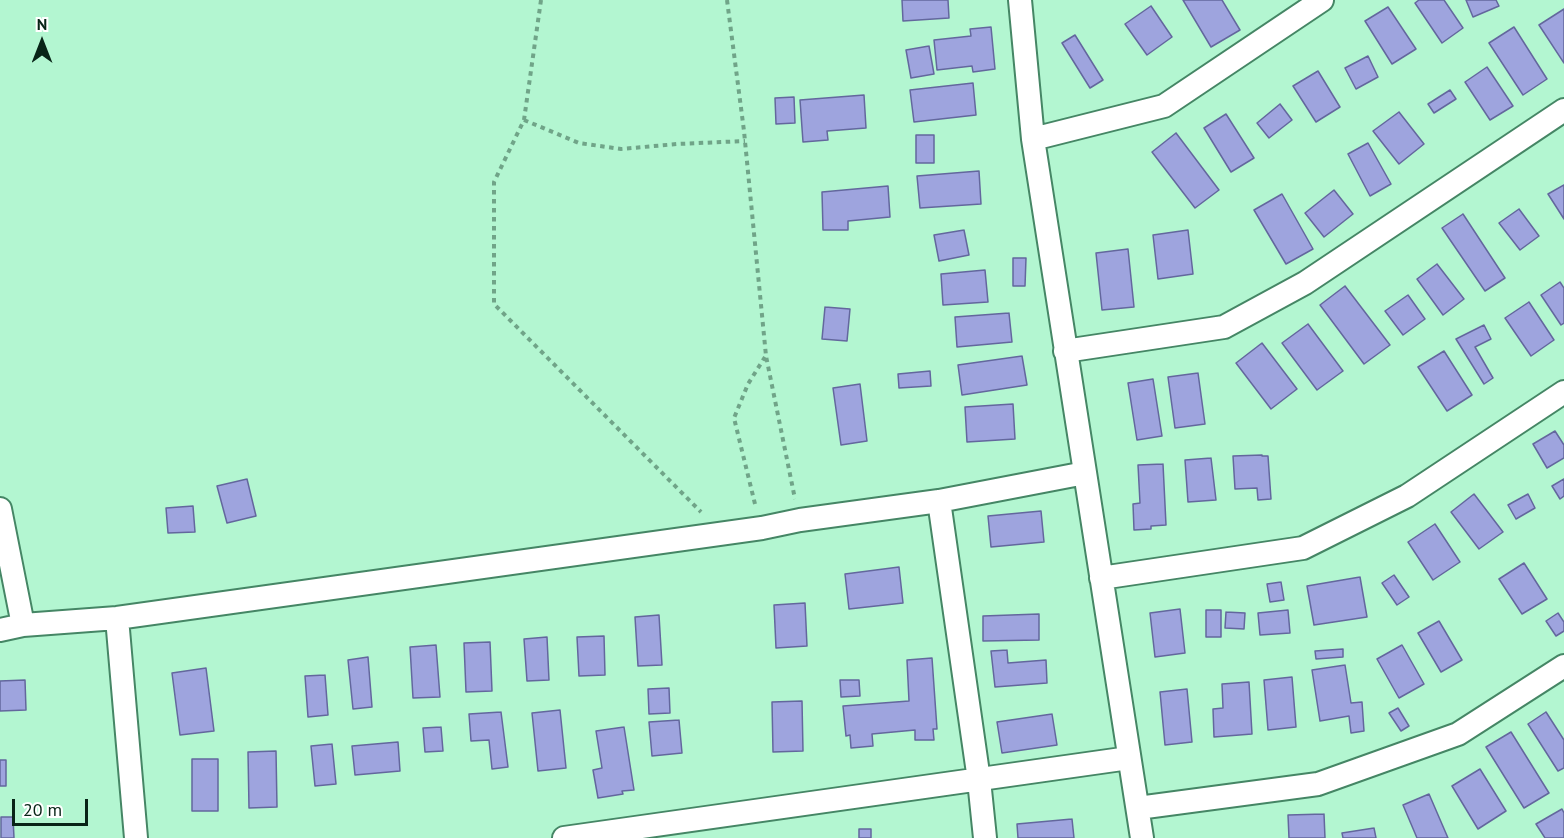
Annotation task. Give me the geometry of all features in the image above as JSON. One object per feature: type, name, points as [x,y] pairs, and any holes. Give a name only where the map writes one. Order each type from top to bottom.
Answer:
[{"type":"street","points":[[1020,0],[1033,139],[1142,838]]},
{"type":"street","points":[[1033,139],[1164,106],[1322,0]]},
{"type":"street","points":[[1065,351],[1224,327],[1305,283],[1564,110]]},
{"type":"street","points":[[1101,578],[1303,548],[1407,496],[1564,392]]},
{"type":"street","points":[[0,630],[23,625],[117,618],[722,534],[800,520],[939,501],[1085,473]]},
{"type":"street","points":[[939,501],[979,780],[985,838]]},
{"type":"street","points":[[0,509],[23,625]]},
{"type":"street","points":[[117,618],[136,838]]},
{"type":"street","points":[[1138,808],[1318,784],[1458,734],[1564,666]]},
{"type":"street","points":[[564,838],[1129,758]]},
{"type":"path","points":[[542,0],[524,120],[494,182],[494,304],[722,534]]},
{"type":"path","points":[[727,0],[745,141],[766,356],[800,520]]},
{"type":"path","points":[[524,120],[579,143],[621,149],[745,141]]},
{"type":"path","points":[[762,528],[734,418],[748,384],[766,356]]},
{"type":"building","points":[[902,0],[948,0],[949,18],[903,21]]},
{"type":"building","points":[[1183,0],[1222,0],[1240,30],[1211,47]]},
{"type":"building","points":[[1419,0],[1444,0],[1463,28],[1442,43],[1415,3]]},
{"type":"building","points":[[1466,0],[1496,0],[1499,6],[1473,17]]},
{"type":"building","points":[[1151,6],[1172,37],[1147,55],[1125,24]]},
{"type":"building","points":[[1388,7],[1416,49],[1392,64],[1365,21]]},
{"type":"building","points":[[1564,9],[1564,63],[1539,25]]},
{"type":"building","points":[[991,27],[995,69],[973,72],[972,66],[937,70],[934,40],[971,36],[970,29]]},
{"type":"building","points":[[1514,27],[1547,79],[1523,95],[1489,43]]},
{"type":"building","points":[[1075,35],[1103,80],[1090,88],[1062,43]]},
{"type":"building","points":[[929,46],[934,74],[911,78],[906,50]]},
{"type":"building","points":[[1368,56],[1378,77],[1356,89],[1345,68]]},
{"type":"building","points":[[1487,67],[1513,106],[1490,120],[1465,82]]},
{"type":"building","points":[[1318,71],[1340,107],[1316,122],[1293,86]]},
{"type":"building","points":[[973,83],[976,115],[914,122],[910,90]]},
{"type":"building","points":[[1450,90],[1456,99],[1434,113],[1428,104]]},
{"type":"building","points":[[864,95],[866,128],[827,131],[828,140],[803,142],[800,100]]},
{"type":"building","points":[[794,97],[795,123],[776,124],[775,98]]},
{"type":"building","points":[[1280,104],[1292,120],[1269,138],[1257,123]]},
{"type":"building","points":[[1399,112],[1424,144],[1399,164],[1373,131]]},
{"type":"building","points":[[1226,114],[1254,158],[1231,172],[1204,128]]},
{"type":"building","points":[[1176,133],[1219,190],[1195,208],[1152,152]]},
{"type":"building","points":[[916,135],[934,135],[934,163],[916,163]]},
{"type":"building","points":[[1368,143],[1391,184],[1370,196],[1348,154]]},
{"type":"building","points":[[979,171],[981,204],[920,208],[917,176]]},
{"type":"building","points":[[1564,185],[1564,219],[1548,194]]},
{"type":"building","points":[[888,186],[890,217],[848,221],[848,230],[823,230],[822,192]]},
{"type":"building","points":[[1334,190],[1353,214],[1324,237],[1305,213]]},
{"type":"building","points":[[1282,194],[1313,249],[1286,264],[1254,210]]},
{"type":"building","points":[[1519,209],[1539,236],[1520,250],[1499,223]]},
{"type":"building","points":[[1463,214],[1505,278],[1485,291],[1442,228]]},
{"type":"building","points":[[964,230],[969,255],[939,261],[934,235]]},
{"type":"building","points":[[1188,230],[1193,274],[1158,279],[1153,235]]},
{"type":"building","points":[[1128,249],[1134,307],[1102,310],[1096,253]]},
{"type":"building","points":[[1013,258],[1026,258],[1025,286],[1013,286]]},
{"type":"building","points":[[1437,264],[1464,299],[1443,315],[1417,279]]},
{"type":"building","points":[[985,270],[988,302],[943,305],[941,274]]},
{"type":"building","points":[[1560,282],[1564,288],[1564,323],[1561,325],[1541,295]]},
{"type":"building","points":[[1345,286],[1390,345],[1364,364],[1320,305]]},
{"type":"building","points":[[1408,295],[1425,319],[1403,335],[1385,311]]},
{"type":"building","points":[[1529,302],[1554,340],[1531,356],[1505,318]]},
{"type":"building","points":[[825,307],[850,309],[847,341],[822,339]]},
{"type":"building","points":[[1009,313],[1012,342],[957,347],[955,317]]},
{"type":"building","points":[[1308,324],[1343,371],[1317,390],[1282,343]]},
{"type":"building","points":[[1484,325],[1491,339],[1475,347],[1493,378],[1484,384],[1456,339]]},
{"type":"building","points":[[1262,343],[1297,389],[1271,409],[1236,363]]},
{"type":"building","points":[[1444,351],[1472,395],[1447,411],[1418,367]]},
{"type":"building","points":[[1022,356],[1027,385],[962,395],[958,365]]},
{"type":"building","points":[[930,371],[931,386],[899,388],[898,374]]},
{"type":"building","points":[[1198,373],[1205,424],[1175,428],[1168,377]]},
{"type":"building","points":[[1153,379],[1162,436],[1137,440],[1128,383]]},
{"type":"building","points":[[860,384],[867,441],[841,445],[833,388]]},
{"type":"building","points":[[1013,404],[1015,439],[967,442],[965,407]]},
{"type":"building","points":[[1555,431],[1564,445],[1564,458],[1547,468],[1533,444]]},
{"type":"building","points":[[1233,456],[1268,456],[1271,499],[1258,500],[1257,488],[1235,489]]},
{"type":"building","points":[[1211,458],[1216,500],[1188,502],[1185,460]]},
{"type":"building","points":[[1163,464],[1166,525],[1134,530],[1133,504],[1140,503],[1138,465]]},
{"type":"building","points":[[247,479],[256,516],[227,523],[217,486]]},
{"type":"building","points":[[1564,479],[1564,496],[1560,499],[1552,486]]},
{"type":"building","points":[[1474,494],[1503,532],[1479,549],[1451,512]]},
{"type":"building","points":[[1528,494],[1535,508],[1516,519],[1508,505]]},
{"type":"building","points":[[193,506],[195,532],[168,533],[166,508]]},
{"type":"building","points":[[1041,511],[1044,542],[991,547],[988,516]]},
{"type":"building","points":[[1435,524],[1460,562],[1433,580],[1408,542]]},
{"type":"building","points":[[1524,563],[1547,599],[1522,614],[1499,579]]},
{"type":"building","points":[[899,567],[903,603],[849,609],[845,574]]},
{"type":"building","points":[[1394,575],[1409,597],[1397,605],[1382,583]]},
{"type":"building","points":[[1360,577],[1367,617],[1314,625],[1307,586]]},
{"type":"building","points":[[1281,582],[1284,600],[1270,602],[1267,584]]},
{"type":"building","points":[[805,603],[807,646],[776,648],[774,605]]},
{"type":"building","points":[[1180,609],[1185,653],[1155,657],[1150,613]]},
{"type":"building","points":[[1206,610],[1221,610],[1221,637],[1206,637]]},
{"type":"building","points":[[1288,610],[1290,633],[1260,635],[1258,613]]},
{"type":"building","points":[[1226,612],[1245,613],[1244,629],[1225,628]]},
{"type":"building","points":[[1558,613],[1564,622],[1564,631],[1556,636],[1546,621]]},
{"type":"building","points":[[1039,614],[1039,640],[983,641],[983,616]]},
{"type":"building","points":[[659,615],[662,665],[638,666],[635,617]]},
{"type":"building","points":[[1439,621],[1462,660],[1441,672],[1418,633]]},
{"type":"building","points":[[604,636],[605,675],[579,676],[577,637]]},
{"type":"building","points":[[547,637],[549,680],[527,681],[524,639]]},
{"type":"building","points":[[490,642],[492,691],[466,692],[464,643]]},
{"type":"building","points":[[436,645],[440,697],[413,698],[410,647]]},
{"type":"building","points":[[1402,645],[1424,684],[1399,698],[1377,659]]},
{"type":"building","points":[[1343,649],[1343,657],[1316,659],[1315,651]]},
{"type":"building","points":[[1007,650],[1008,663],[1046,660],[1047,683],[995,687],[991,651]]},
{"type":"building","points":[[368,657],[372,707],[353,709],[348,660]]},
{"type":"building","points":[[932,658],[937,729],[933,729],[934,740],[915,740],[915,730],[872,734],[873,746],[851,748],[850,735],[846,736],[843,706],[909,701],[907,660]]},
{"type":"building","points":[[1345,665],[1351,703],[1362,702],[1364,731],[1351,733],[1349,716],[1320,721],[1312,670]]},
{"type":"building","points":[[206,668],[214,731],[180,735],[172,673]]},
{"type":"building","points":[[325,675],[328,715],[308,717],[305,676]]},
{"type":"building","points":[[1292,677],[1296,727],[1268,730],[1264,680]]},
{"type":"building","points":[[25,680],[26,710],[0,711],[0,681]]},
{"type":"building","points":[[840,680],[859,680],[860,696],[841,697]]},
{"type":"building","points":[[1249,682],[1252,734],[1214,737],[1213,709],[1223,708],[1222,684]]},
{"type":"building","points":[[669,688],[670,713],[649,714],[648,689]]},
{"type":"building","points":[[1187,689],[1192,742],[1165,745],[1160,692]]},
{"type":"building","points":[[802,701],[803,751],[773,752],[772,702]]},
{"type":"building","points":[[1398,708],[1409,726],[1401,731],[1389,713]]},
{"type":"building","points":[[560,710],[566,768],[538,771],[532,713]]},
{"type":"building","points":[[501,712],[508,767],[492,769],[489,740],[471,741],[469,714]]},
{"type":"building","points":[[1546,712],[1564,740],[1564,768],[1558,771],[1528,724]]},
{"type":"building","points":[[1052,714],[1057,745],[1002,753],[997,722]]},
{"type":"building","points":[[679,720],[682,753],[652,756],[649,722]]},
{"type":"building","points":[[441,727],[443,751],[425,752],[423,728]]},
{"type":"building","points":[[624,727],[634,790],[598,798],[593,770],[602,768],[596,731]]},
{"type":"building","points":[[1511,732],[1549,793],[1524,808],[1486,747]]},
{"type":"building","points":[[398,742],[400,771],[355,775],[352,746]]},
{"type":"building","points":[[332,744],[336,784],[315,786],[311,746]]},
{"type":"building","points":[[276,751],[277,807],[249,808],[248,752]]},
{"type":"building","points":[[192,759],[218,759],[218,811],[192,811]]},
{"type":"building","points":[[0,760],[6,760],[6,786],[0,786]]},
{"type":"building","points":[[1480,769],[1506,811],[1478,829],[1452,786]]},
{"type":"building","points":[[1429,794],[1448,838],[1417,838],[1403,805]]},
{"type":"building","points":[[1562,809],[1564,838],[1545,838],[1536,824]]},
{"type":"building","points":[[1324,814],[1325,838],[1289,838],[1288,815]]},
{"type":"building","points":[[1,817],[13,817],[14,838],[1,838]]},
{"type":"building","points":[[1072,819],[1074,838],[1018,838],[1017,824]]},
{"type":"building","points":[[1374,828],[1376,838],[1343,838],[1342,833]]},
{"type":"building","points":[[859,829],[871,829],[871,838],[859,838]]}]
